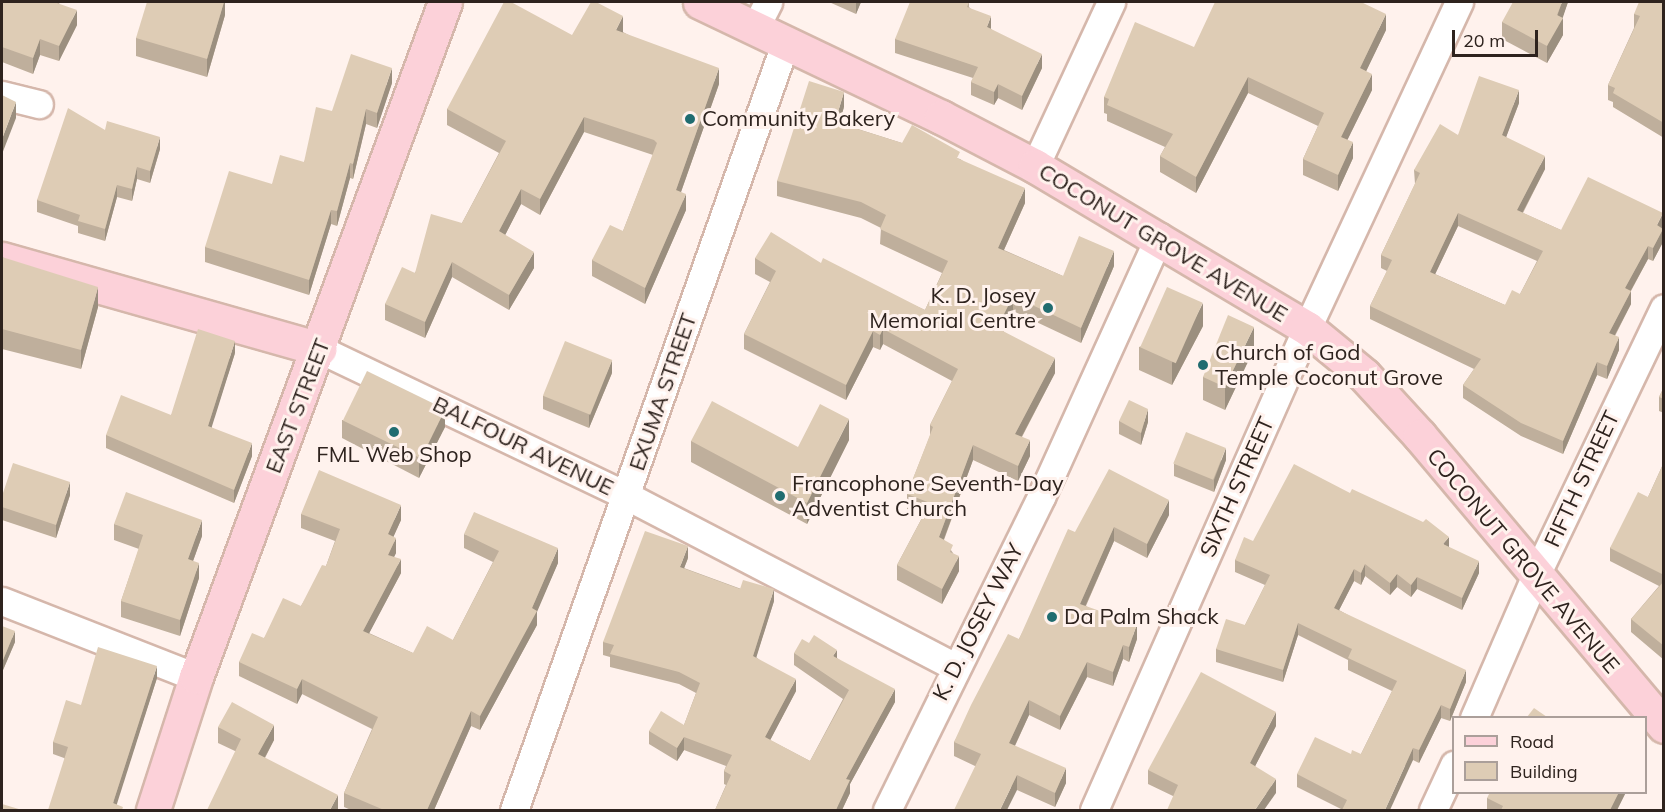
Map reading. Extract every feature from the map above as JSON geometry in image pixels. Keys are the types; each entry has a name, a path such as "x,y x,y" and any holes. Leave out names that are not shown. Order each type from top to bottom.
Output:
{"street":[{"name":"EAST STREET","path":"153,810 196,677 319,349 445,2"},
{"name":"COCONUT GROVE AVENUE","path":"700,2 762,15 786,41 1035,166 1159,237 1307,328 1364,375 1412,428 1535,578 1664,726"},
{"path":"1035,166 1112,2"},
{"name":"SIXTH STREET","path":"1094,810 1307,328 1459,2"},
{"name":"EXUMA STREET","path":"514,810 627,496 786,41"},
{"path":"2,95 39,104"},
{"name":"K. D. JOSEY WAY","path":"887,810 954,666 1041,497 1159,237"},
{"name":"BALFOUR AVENUE","path":"2,259 319,349 627,496 954,666"},
{"name":"FIFTH STREET","path":"1474,716 1535,578 1664,308"},
{"path":"2,601 196,677"},
{"path":"1433,810 1452,769"}],"building":[{"path":"2,2 54,2 77,10 59,46 40,39 33,58 2,47"},
{"path":"147,2 224,2 207,59 136,38"},
{"path":"504,2 511,2 572,35 591,2 596,2 623,16 616,30 719,68 676,190 686,194 645,288 592,260 610,225 623,231 657,143 654,140 584,117 540,199 521,189 499,231 534,252 509,295 452,262 425,322 385,304 402,267 415,273 431,214 462,223 506,141 447,109"},
{"path":"910,2 969,2 967,7 991,16 987,27 1042,54 1022,96 998,84 994,92 971,82 978,67 895,39"},
{"path":"1215,2 1361,2 1386,14 1360,68 1372,74 1341,137 1353,142 1338,175 1303,159 1324,113 1248,77 1196,177 1160,156 1173,134 1107,105 1109,99 1104,97 1135,22 1194,47"},
{"path":"1513,2 1562,2 1557,15 1563,18 1547,46 1502,22"},
{"path":"1639,2 1664,2 1664,123 1613,93 1615,88 1608,85 1640,16 1634,14"},
{"path":"351,54 392,68 377,113 366,109 353,164 350,163 337,211 331,210 309,280 205,247 229,171 272,184 280,155 304,162 316,107 332,111"},
{"path":"1479,76 1519,90 1502,135 1545,156 1517,210 1561,230 1588,177 1663,213 1657,225 1663,229 1653,248 1648,246 1625,288 1631,291 1609,333 1619,337 1607,366 1597,362 1563,441 1521,423 1463,385 1481,359 1370,306 1392,260 1381,255 1420,173 1414,170 1440,124 1458,135","holes":["1458,213 1543,251 1520,294 1512,290 1505,305 1430,272"]},
{"path":"809,81 844,92 835,122 902,143 912,125 960,152 957,158 1025,188 998,248 1063,276 1079,236 1114,251 1081,328 1013,296 997,328 1055,358 1015,434 1030,440 1018,466 973,445 939,537 953,545 950,552 959,556 942,589 897,565 930,503 907,494 933,427 930,425 958,369 883,329 880,335 873,331 846,385 744,334 776,271 755,258 771,232 821,263 823,258 925,310 948,261 880,229 886,215 861,202 777,181"},
{"path":"2,95 16,102 2,139"},
{"path":"68,108 105,130 107,121 160,137 150,171 137,167 132,189 117,185 105,229 78,221 80,215 37,200"},
{"path":"2,257 98,287 81,350 2,329"},
{"path":"1167,287 1203,303 1176,363 1140,347"},
{"path":"1228,315 1254,327 1225,387 1203,377"},
{"path":"198,329 235,341 208,426 252,443 234,490 106,435 121,395 171,415"},
{"path":"565,341 612,360 590,415 543,396"},
{"name":"FML Web Shop","path":"367,371 445,409 421,459 343,420"},
{"path":"1664,387 1664,399 1659,397"},
{"path":"1129,400 1148,409 1141,433 1119,421"},
{"path":"712,401 798,447 820,404 849,419 807,503 691,441"},
{"path":"1186,432 1226,448 1213,480 1173,464"},
{"path":"1664,462 1664,575 1610,548 1638,492 1648,497"},
{"path":"13,463 70,482 56,525 2,507 2,496"},
{"path":"1294,464 1350,493 1352,489 1423,522 1426,519 1449,537 1443,544 1479,561 1462,598 1417,577 1411,585 1397,574 1390,583 1365,564 1361,573 1354,569 1334,608 1466,670 1450,709 1441,705 1419,750 1413,748 1385,810 1342,810 1347,800 1297,774 1315,737 1351,754 1352,750 1361,754 1397,681 1348,658 1352,649 1298,623 1283,670 1216,649 1226,619 1245,625 1270,575 1235,560 1244,537 1253,541"},
{"path":"1109,469 1169,500 1147,544 1114,527 1080,604 1137,624 1129,647 1123,645 1113,672 1087,662 1060,716 1029,700 1009,743 1066,768 1055,793 1017,775 1000,810 954,810 981,754 954,742 1008,634 1019,639 1068,529 1075,532"},
{"path":"319,470 401,505 388,534 396,538 388,555 401,559 363,631 413,653 427,626 453,640 499,551 464,534 474,512 558,548 532,608 537,611 480,716 471,711 427,810 384,810 344,793 378,717 302,679 297,689 239,662 252,633 264,638 283,598 301,606 322,565 326,566 340,529 301,514"},
{"path":"126,492 202,520 188,559 199,563 180,620 121,601 143,535 114,524"},
{"path":"645,531 688,546 680,567 740,589 743,580 774,589 753,656 796,679 765,737 810,761 849,690 794,653 802,639 809,643 814,635 837,650 833,656 895,689 846,779 850,780 836,810 715,810 731,775 724,771 732,755 684,737 677,748 649,731 661,711 684,725 700,683 679,672 610,654 614,645 603,642"},
{"path":"1664,581 1664,646 1631,619"},
{"path":"2,626 15,631 3,660 2,659"},
{"path":"98,647 157,666 113,803 123,807 122,810 48,810 68,747 53,742 66,700 81,705"},
{"path":"1201,672 1276,712 1250,763 1276,779 1255,810 1167,810 1178,785 1148,770"},
{"path":"232,702 274,725 258,754 338,795 330,810 207,810 241,739 218,727"},
{"path":"1534,708 1546,716 1528,716"},
{"path":"1489,794 1618,794 1610,810 1501,810 1503,806 1487,798"},
{"path":"2,804 22,810 2,810"}],"place":[{"name":"Community Bakery","path":"690,119"},
{"name":"K. D. Josey Memorial Centre","path":"1048,308"},
{"name":"Church of God Temple Coconut Grove","path":"1203,365"},
{"name":"FML Web Shop","path":"394,432"},
{"name":"Francophone Seventh-Day Adventist Church","path":"780,496"},
{"name":"Da Palm Shack","path":"1052,617"}]}
